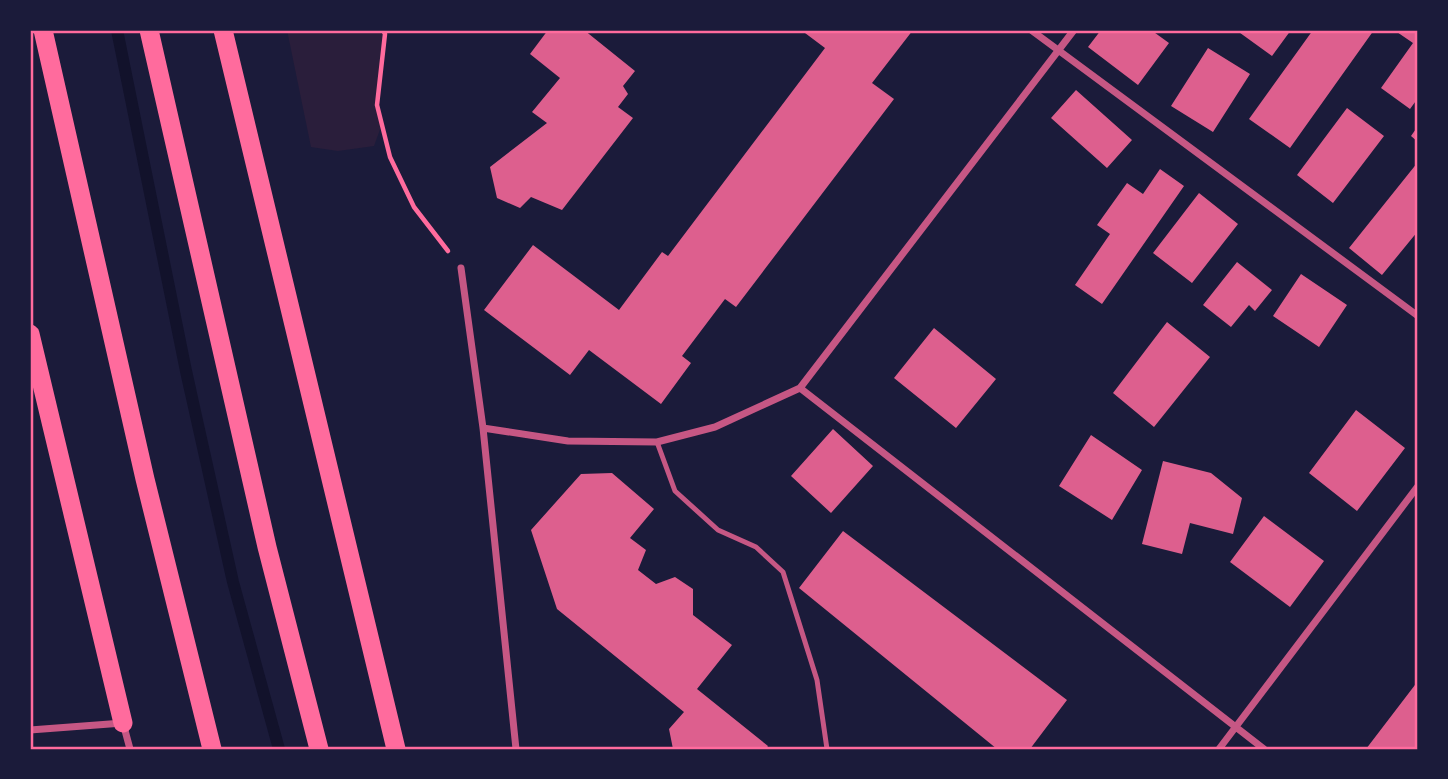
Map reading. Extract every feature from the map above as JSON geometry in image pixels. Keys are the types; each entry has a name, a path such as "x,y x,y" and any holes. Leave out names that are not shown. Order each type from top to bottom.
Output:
{"highway":[{"path":"43,30 145,479 212,749"},
{"path":"149,30 267,547 319,749"},
{"path":"223,30 396,749"},
{"path":"30,334 123,723"}],"street":[{"path":"1031,30 1418,316"},
{"path":"483,428 568,441 657,442 715,427 800,388 1074,30"},
{"path":"461,268 483,428 516,749"},
{"path":"800,388 1264,749"},
{"path":"1219,749 1418,486"},
{"path":"30,730 123,723 130,749"}],"lane":[{"path":"657,442 675,491 719,530 756,547 783,572 817,680 827,749"}],"path":[{"path":"383,30 385,34 377,105 390,157 414,207 461,268"}],"shaded area":[{"path":"287,30 383,30 385,34 377,105 382,124 374,146 338,151 311,147"}],"building":[{"path":"548,30 584,30 635,71 623,86 628,94 618,107 633,118 562,210 531,197 520,208 497,198 490,167 547,123 532,112 560,78 530,54"},
{"path":"801,30 913,30 872,83 894,99 736,307 725,299 682,356 691,363 661,404 589,350 570,375 484,310 533,245 619,310 662,252 668,256 825,48"},
{"path":"1101,30 1151,30 1169,43 1138,85 1088,47"},
{"path":"1236,30 1291,30 1272,56"},
{"path":"1313,30 1374,30 1290,148 1249,119"},
{"path":"1394,30 1418,30 1418,98 1410,109 1381,88 1413,43"},
{"path":"1208,48 1250,74 1213,132 1171,106"},
{"path":"1076,90 1132,140 1107,168 1051,118"},
{"path":"1347,108 1384,136 1333,203 1297,175"},
{"path":"1418,126 1418,142 1411,136"},
{"path":"1418,162 1418,231 1382,275 1349,248"},
{"path":"1160,169 1184,186 1102,304 1075,285 1110,234 1097,225 1127,183 1143,194"},
{"path":"1199,193 1238,224 1192,283 1153,253"},
{"path":"1237,262 1272,290 1255,311 1249,305 1231,327 1203,305"},
{"path":"1301,274 1347,305 1319,347 1273,316"},
{"path":"1167,322 1210,357 1154,427 1113,393"},
{"path":"934,328 996,379 956,428 894,378"},
{"path":"1356,410 1405,448 1357,511 1309,473"},
{"path":"833,429 873,466 831,513 791,476"},
{"path":"1091,435 1142,470 1112,520 1059,486"},
{"path":"1163,461 1211,473 1242,498 1233,534 1190,523 1182,554 1142,544"},
{"path":"612,473 654,509 630,538 646,550 638,570 656,584 675,577 693,589 693,615 732,645 697,689 768,746 766,749 673,749 669,729 684,712 557,609 531,530 581,474"},
{"path":"1264,516 1324,561 1290,607 1230,562"},
{"path":"843,531 1067,700 1030,749 997,749 799,588"},
{"path":"1418,681 1418,749 1366,749"}],"waterway":[{"path":"117,30 186,371 233,582 279,749"}]}
